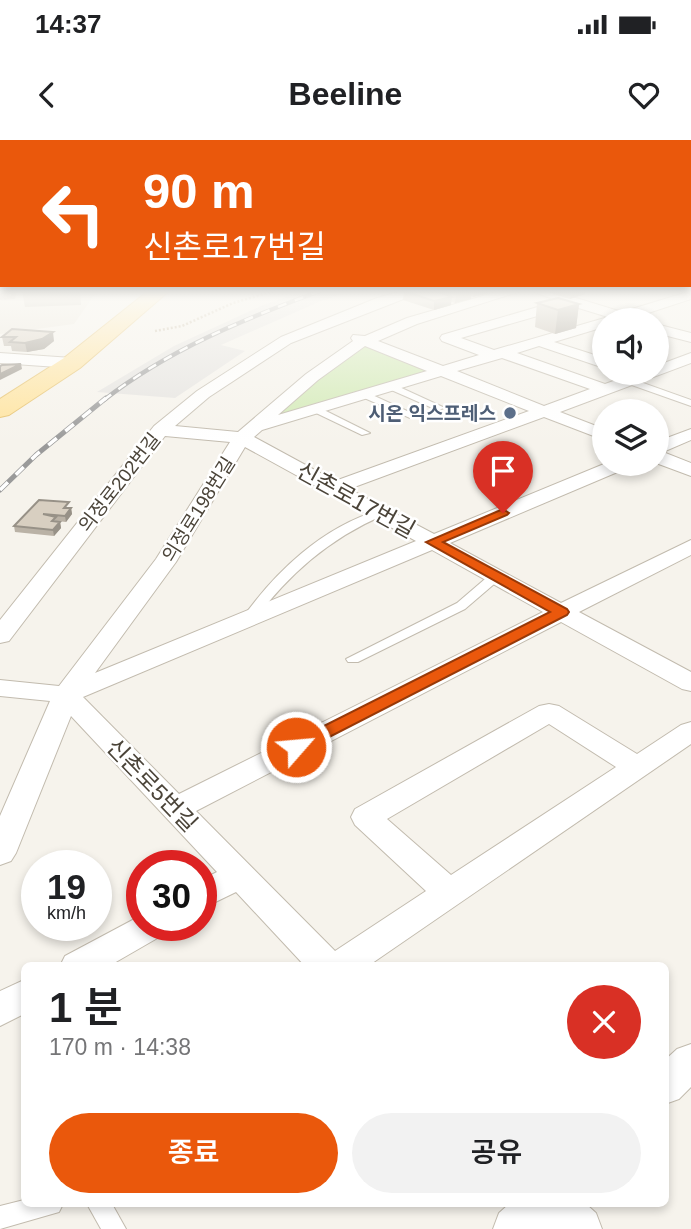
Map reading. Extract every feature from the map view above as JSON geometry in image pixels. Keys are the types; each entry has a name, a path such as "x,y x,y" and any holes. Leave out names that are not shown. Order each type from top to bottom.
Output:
{"main road":[{"path":"0,410 72,363 98,342"}],"street":[{"name":"의정로202번길","path":"0,636 160,430 203,394 283,342"},
{"name":"의정로198번길","path":"0,853 66,695 165,562 249,433 312,377 364,342"},
{"path":"367,342 592,430"},
{"path":"459,342 604,389"},
{"path":"249,433 541,342 592,359"},
{"path":"669,352 690,358"},
{"path":"669,365 690,358"},
{"path":"5,360 72,363"},
{"path":"333,488 614,385"},
{"name":"신촌로17번길","path":"160,430 249,433 333,488 691,683"},
{"path":"669,443 691,434"},
{"path":"669,461 691,470"},
{"path":"0,688 66,695 592,476"},
{"path":"175,809 691,546"},
{"name":"신촌로5번길","path":"66,695 323,962"},
{"path":"450,893 366,817 549,712 637,766"},
{"path":"346,962 691,731"},
{"path":"217,888 239,875"},
{"path":"85,962 126,939"},
{"path":"0,1010 21,998"},
{"path":"669,1082 691,1061"},
{"path":"515,1229 538,1207"},
{"path":"558,1207 580,1229"}],"lane":[{"path":"665,385 691,402"},
{"path":"392,387 440,408"},
{"path":"365,395 413,416"},
{"path":"317,410 365,433"},
{"path":"247,620 273,585 308,553 349,525 380,513"},
{"path":"353,659 461,606 496,576"},
{"path":"0,1219 41,1207"},
{"path":"101,1207 114,1229"}],"green space":[{"path":"363,345 436,371 271,421 304,390"}],"shaded area":[{"path":"183,342 228,342 221,345 245,351 175,398 97,392"}],"building":[{"path":"21,364 0,374 2,365"},
{"path":"39,500 69,502 64,508 71,508 65,516 43,514 56,517 52,521 60,522 53,530 14,526"}],"railway":[{"path":"104,400 154,366 198,342"},
{"path":"0,490 36,455 106,398"}],"place":[{"name":"시온 익스프레스","path":"510,413"}],"route":[{"path":"296,747 561,612 433,542 503,513"}]}
